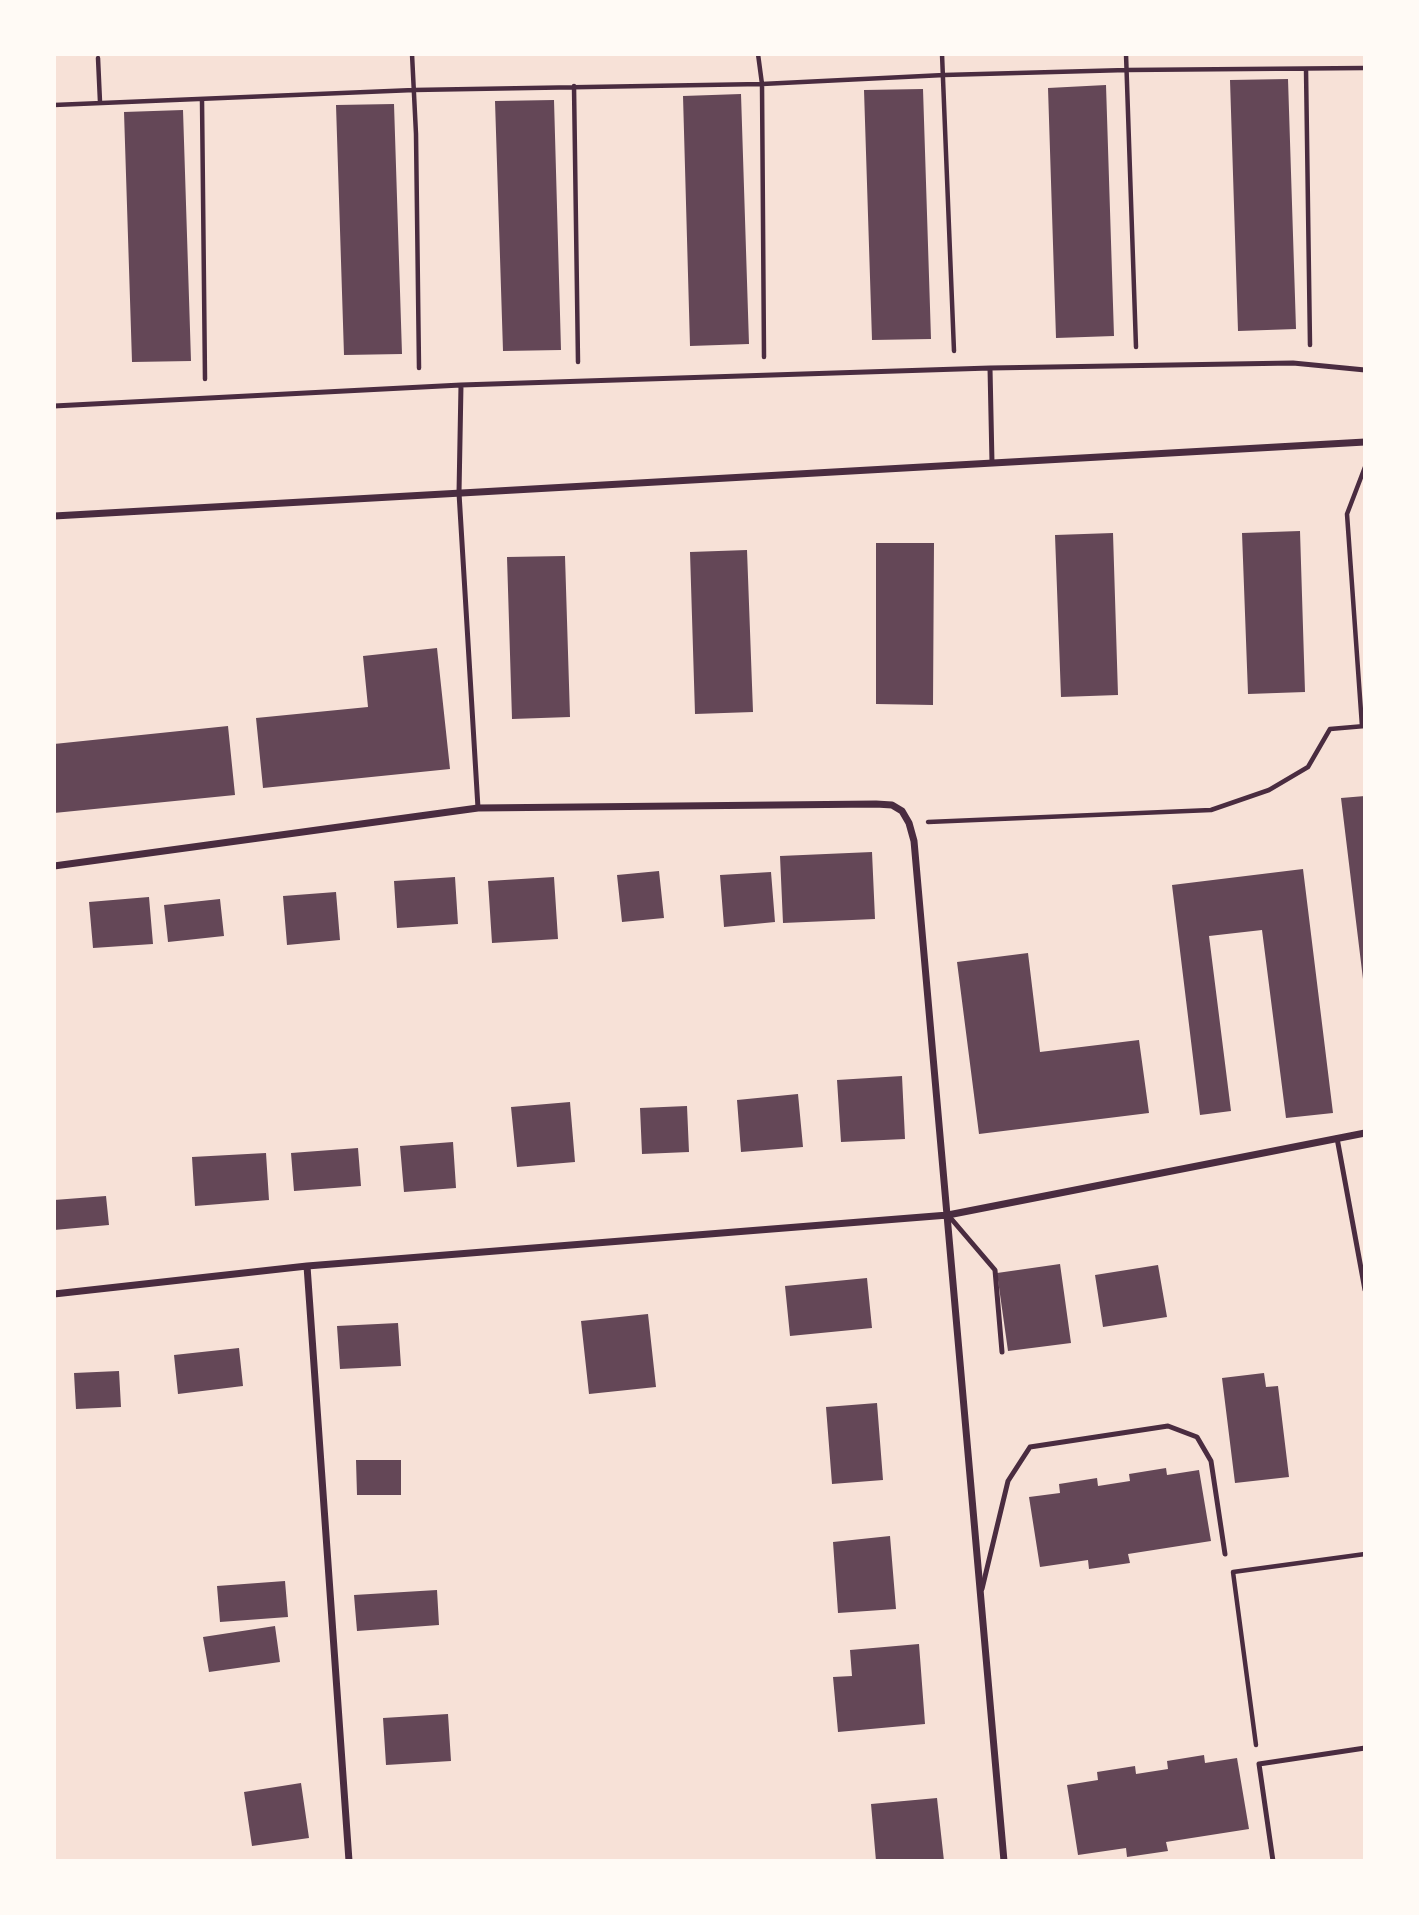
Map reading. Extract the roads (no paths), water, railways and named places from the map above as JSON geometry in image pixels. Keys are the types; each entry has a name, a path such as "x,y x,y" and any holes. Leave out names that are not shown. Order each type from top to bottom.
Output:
{"street":[{"path":"54,516 1365,442"},
{"path":"54,866 478,808 876,804 892,805 902,811 914,841 1004,1861"},
{"path":"54,1294 307,1266 948,1215 1365,1133"},
{"path":"307,1266 349,1861"}],"lane":[{"path":"54,406 461,385 990,368 1293,363 1365,370"},
{"path":"990,368 992,463"},
{"path":"461,385 459,493 478,808"},
{"path":"1337,1138 1365,1290"},
{"path":"948,1215 995,1270 1002,1352"},
{"path":"981,1592 1008,1481 1030,1447 1167,1426 1198,1437 1211,1461 1225,1554"},
{"path":"1272,1861 1259,1763 1365,1748"}]}
